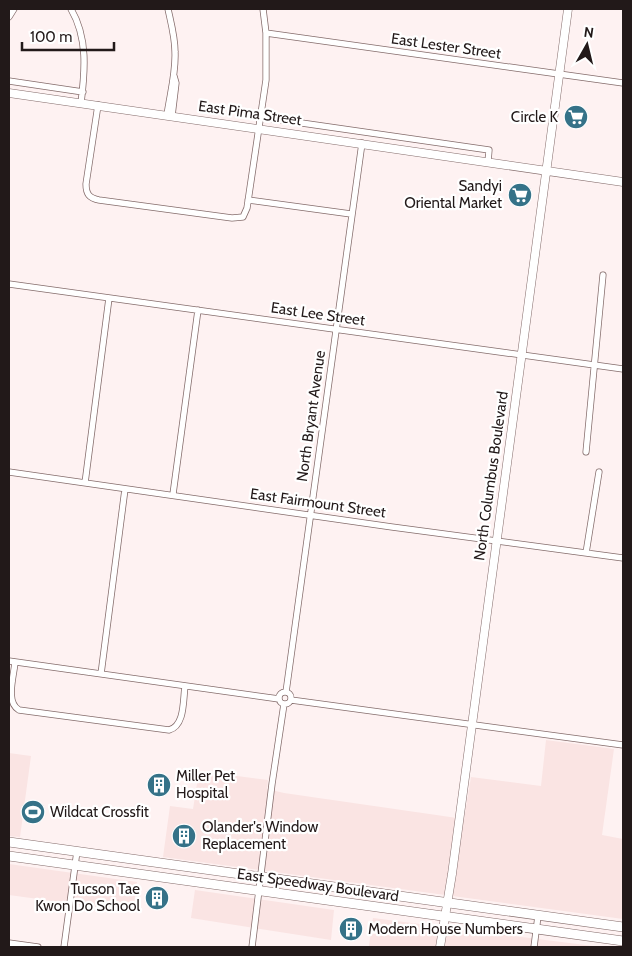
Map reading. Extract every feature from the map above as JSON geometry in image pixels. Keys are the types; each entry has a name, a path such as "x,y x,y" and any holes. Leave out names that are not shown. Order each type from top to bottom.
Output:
{"main road":[{"name":"East Speedway Boulevard","path":"9,842 623,927"},
{"name":"East Speedway Boulevard","path":"9,856 623,941"}],"street":[{"path":"9,17 14,9"},
{"path":"71,9 83,44 85,67 81,103"},
{"path":"168,9 175,52 169,116"},
{"path":"98,105 86,184 87,193 90,197 99,200 242,218 246,213 266,80 266,34 263,9"},
{"name":"North Columbus Boulevard","path":"440,947 568,9"},
{"name":"East Lester Street","path":"266,34 623,83"},
{"path":"9,81 82,92"},
{"name":"East Pima Street","path":"9,93 623,182"},
{"name":"East Pima Street","path":"260,118 489,150 488,162"},
{"name":"North Bryant Avenue","path":"286,692 362,143"},
{"path":"248,200 352,214"},
{"path":"586,452 603,275"},
{"name":"East Lee Street","path":"9,284 623,368"},
{"path":"85,483 109,298"},
{"path":"173,494 198,310"},
{"name":"East Fairmount Street","path":"9,472 623,558"},
{"path":"586,553 599,472"},
{"path":"101,674 125,489"},
{"path":"185,686 181,719 176,727 169,730 19,710 14,707 11,701 12,662 279,699 284,704"},
{"path":"279,699 281,694 286,692 290,695 291,700"},
{"path":"284,704 289,703 291,700 623,746"},
{"path":"252,947 259,877 284,704"},
{"path":"64,947 77,851"},
{"path":"534,947 538,916"},
{"path":"9,944 38,947"}],"shaded area":[{"path":"546,740 614,749 602,835 623,839 623,919 163,857 170,806 193,809 199,771 268,780 267,789 284,793 464,819 471,777 541,786"},
{"path":"9,753 31,756 20,837 9,836"},
{"path":"9,864 137,882 133,912 9,895"},
{"path":"195,890 334,910 331,940 191,918"},
{"path":"373,918 593,946 369,946"}],"place":[{"name":"Circle K","path":"576,117"},
{"name":"Sandyi Oriental Market","path":"520,195"},
{"name":"Miller Pet Hospital","path":"159,785"},
{"name":"Wildcat Crossfit","path":"33,812"},
{"name":"Olander's Window Replacement","path":"184,836"},
{"name":"Tucson Tae Kwon Do School","path":"157,898"},
{"name":"Modern House Numbers","path":"351,929"}]}
